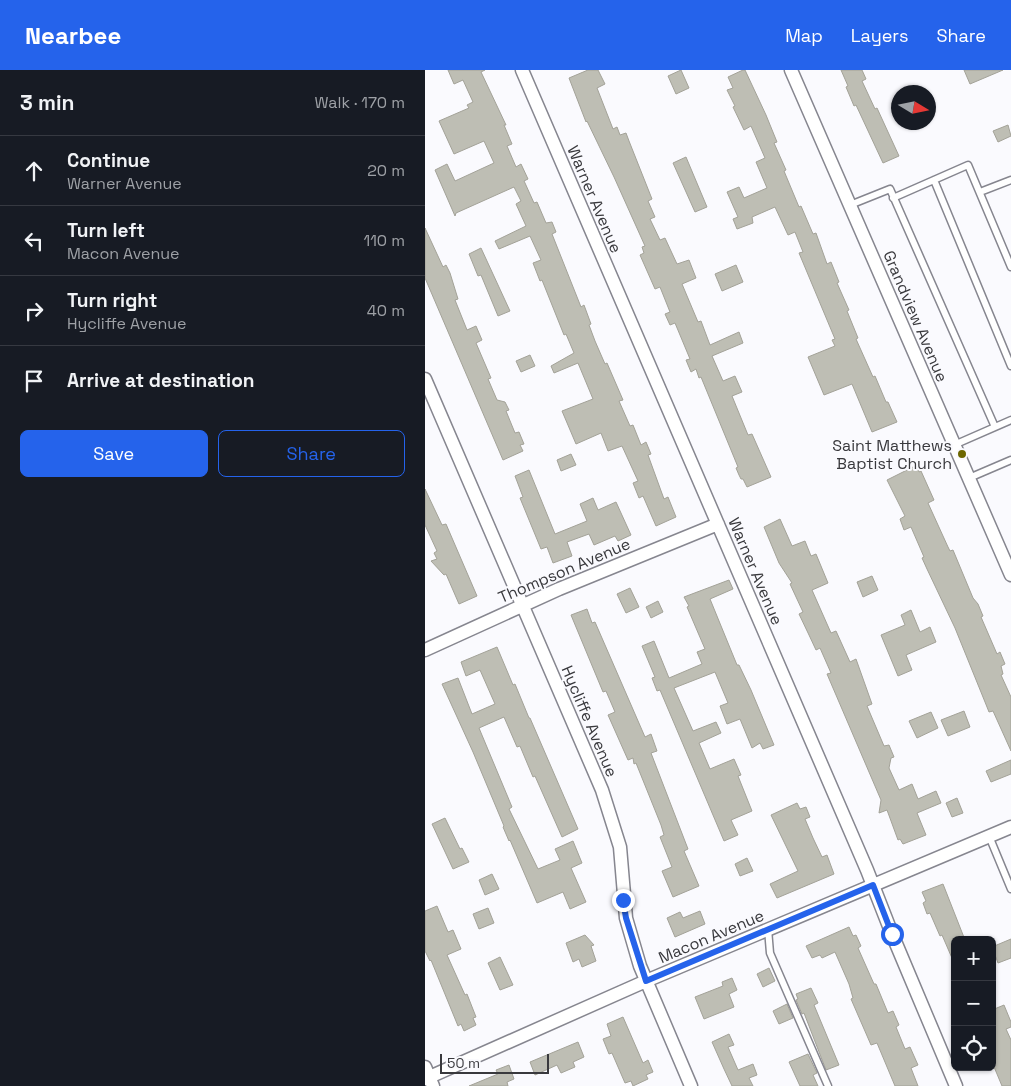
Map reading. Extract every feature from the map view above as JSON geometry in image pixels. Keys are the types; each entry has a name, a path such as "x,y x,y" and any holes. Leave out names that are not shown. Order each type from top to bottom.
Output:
{"street":[{"name":"Warner Avenue","path":"522,70 873,885 956,1086"},
{"name":"Grandview Avenue","path":"791,70 1011,575"},
{"name":"Hycliffe Avenue","path":"425,379 610,814 620,847 626,918 646,981 691,1086"},
{"name":"Thompson Avenue","path":"425,650 689,534 718,524"},
{"name":"Macon Avenue","path":"428,1077 646,981 1011,827"}],"lane":[{"path":"893,198 968,166 1011,267"},
{"path":"934,180 1011,366"},
{"path":"980,192 1011,180"},
{"path":"850,206 889,189 995,427"},
{"path":"955,445 1011,420"},
{"path":"969,478 1011,460"},
{"path":"989,836 1011,889"},
{"path":"768,929 770,953 828,1086"}],"building":[{"path":"448,70 485,70 481,72 506,125 504,125 512,144 507,146 516,167 521,164 528,179 524,181 534,203 537,202 546,223 552,222 556,232 552,234 581,307 584,305 595,341 623,400 619,401 630,426 633,425 641,445 646,442 651,454 648,455 664,499 668,497 676,517 656,526 643,496 639,498 633,483 638,481 622,446 608,451 601,433 576,444 562,411 593,399 578,363 554,373 551,366 574,353 566,334 564,335 542,280 540,281 533,263 541,260 530,236 499,249 495,241 526,226 516,204 521,201 514,187 456,213 455,216 435,170 447,164 455,181 494,163 484,141 454,154 439,121 469,108 467,105 473,102 463,80 454,84"},
{"path":"588,70 598,70 605,84 597,88 613,129 617,127 620,135 626,133 652,199 648,201 655,217 650,219 660,240 665,238 677,264 689,260 696,278 682,284 698,322 701,321 710,345 739,332 743,343 712,356 723,381 735,376 742,392 732,396 748,435 752,434 771,477 747,487 736,468 738,467 701,377 699,378 696,369 691,372 686,360 690,359 675,323 670,325 665,314 670,312 660,287 655,289 640,255 644,253 642,247 645,246 614,177 586,122 569,78"},
{"path":"681,70 689,88 676,94 668,76"},
{"path":"745,70 766,115 777,142 774,143 786,170 784,171 799,207 801,206 813,234 816,233 827,264 831,262 839,282 837,283 849,310 847,311 858,338 856,339 873,377 875,376 897,422 872,432 852,384 824,395 808,357 835,346 832,340 835,339 799,253 803,252 795,232 788,235 775,207 752,217 753,223 737,229 733,219 738,217 727,192 739,187 744,198 767,188 756,162 765,158 751,126 744,130 727,90 733,88 728,77"},
{"path":"841,70 862,70 866,79 862,81 875,109 877,108 899,156 883,163 856,105 854,106"},
{"path":"964,70 1003,70 970,84"},
{"path":"1008,125 1011,136 998,142 993,131"},
{"path":"686,157 707,207 695,212 673,163"},
{"path":"425,228 443,267 446,265 450,273 458,299 455,300 467,330 476,326 482,340 476,343 491,378 488,379 497,400 505,402 509,410 506,411 515,433 519,432 524,444 520,445 523,451 503,460 425,278"},
{"path":"481,248 510,311 498,316 481,275 478,276 469,254"},
{"path":"736,265 743,282 722,291 715,274"},
{"path":"530,355 535,366 521,372 516,361"},
{"path":"571,454 576,465 561,471 557,460"},
{"path":"917,465 934,500 928,503 950,551 953,550 973,598 978,604 983,616 981,617 997,654 1000,652 1005,664 1001,666 1003,674 1001,675 1011,697 1011,751 993,711 989,712 955,628 922,558 924,557 911,527 904,530 900,519 905,516 887,480"},
{"path":"529,470 555,534 587,521 580,504 593,498 598,510 616,502 631,535 618,541 615,536 594,545 589,534 567,542 572,556 553,563 547,547 541,549 520,498 523,497 515,476"},
{"path":"425,489 442,525 446,524 477,596 459,604 446,574 444,575 431,561 437,559 434,553 437,551 425,525"},
{"path":"780,519 792,546 805,541 811,556 816,554 828,583 812,590 831,633 836,631 850,662 856,659 872,704 867,706 884,746 889,745 894,757 891,758 889,768 899,790 912,784 918,799 936,791 941,803 917,813 926,835 903,844 900,839 898,840 887,810 879,813 881,800 827,674 831,673 820,648 816,650 799,614 803,612 790,584 792,583 779,563 764,527"},
{"path":"872,576 878,590 863,597 857,582"},
{"path":"729,580 733,589 710,599 737,665 739,665 751,690 774,745 763,749 760,743 752,748 740,719 727,724 720,706 728,703 715,672 674,688 693,731 716,722 721,733 699,743 710,769 734,759 741,775 738,776 752,811 731,820 738,835 724,841 660,690 657,691 652,678 655,677 642,646 654,641 669,678 702,664 697,652 705,649 684,597"},
{"path":"630,588 639,607 626,613 617,594"},
{"path":"658,601 663,612 651,618 646,607"},
{"path":"587,609 592,623 595,622 645,737 651,734 657,751 651,753 688,849 684,851 699,886 673,897 662,871 672,867 660,837 664,835 661,825 636,763 634,764 633,758 628,760 608,715 615,712 606,691 603,692 571,615"},
{"path":"911,610 920,632 930,627 936,642 906,655 912,670 898,676 881,635 905,625 901,615"},
{"path":"497,647 578,829 562,837 535,776 533,777 520,746 517,747 504,717 479,728 512,807 509,809 538,869 560,860 555,849 573,841 582,863 571,868 586,902 570,909 563,892 537,903 442,684 458,678 472,714 495,704 480,670 466,676 461,662"},
{"path":"964,711 970,727 948,736 941,720"},
{"path":"931,712 938,728 917,738 909,721"},
{"path":"1011,760 1011,774 991,782 986,771"},
{"path":"957,798 963,813 952,817 946,803"},
{"path":"797,803 800,809 806,807 810,817 805,819 822,857 827,855 834,874 777,898 770,884 798,871 771,815"},
{"path":"445,818 460,849 462,848 469,862 453,869 432,824"},
{"path":"747,858 753,871 740,876 735,864"},
{"path":"492,874 499,889 485,895 479,880"},
{"path":"943,884 963,936 951,936 951,956 930,913 927,914 923,903 926,901 922,892"},
{"path":"437,906 448,932 453,930 461,949 447,955 465,995 467,994 476,1017 473,1018 476,1025 464,1031 461,1024 458,1026 431,960 425,951 425,911"},
{"path":"488,908 494,923 479,929 473,914"},
{"path":"700,911 705,924 675,937 667,918 680,912 683,918"},
{"path":"849,927 853,936 856,935 861,946 858,948 888,1013 893,1011 899,1025 896,1027 905,1049 910,1047 918,1065 911,1068 918,1086 895,1086 877,1043 871,1045 851,999 853,998 849,984 835,952 822,958 820,955 812,958 806,946"},
{"path":"585,935 594,945 591,946 596,961 582,967 579,959 573,962 566,943"},
{"path":"1011,939 1011,958 998,963 996,945"},
{"path":"500,957 513,985 500,990 488,963"},
{"path":"769,968 775,981 763,987 757,974"},
{"path":"732,978 737,990 729,994 734,1007 704,1019 695,997 723,986 722,982"},
{"path":"811,988 818,1003 814,1005 839,1065 826,1070 804,1013 802,1014 796,1000 798,999 796,994"},
{"path":"787,1004 793,1018 779,1024 773,1011"},
{"path":"1004,1005 1011,1022 1011,1027 1006,1029 1011,1040 1011,1086 1002,1086 996,1071 996,1008"},
{"path":"623,1017 643,1063 648,1060 653,1072 646,1075 648,1079 633,1086 631,1081 625,1083 612,1053 609,1054 603,1039 611,1036 607,1024"},
{"path":"729,1034 734,1045 728,1047 738,1070 753,1064 757,1075 749,1078 753,1086 732,1086 724,1069 712,1042"},
{"path":"578,1042 584,1057 573,1062 575,1067 561,1073 557,1065 535,1075 530,1062"},
{"path":"808,1054 817,1073 813,1075 818,1086 800,1086 789,1062"},
{"path":"509,1065 514,1079 507,1082 508,1086 469,1086 498,1074 496,1070"}],"place":[{"name":"Saint Matthews Baptist Church","path":"962,454"}],"route":[{"path":"623,900 626,918 646,981 873,885 892,934"}]}
